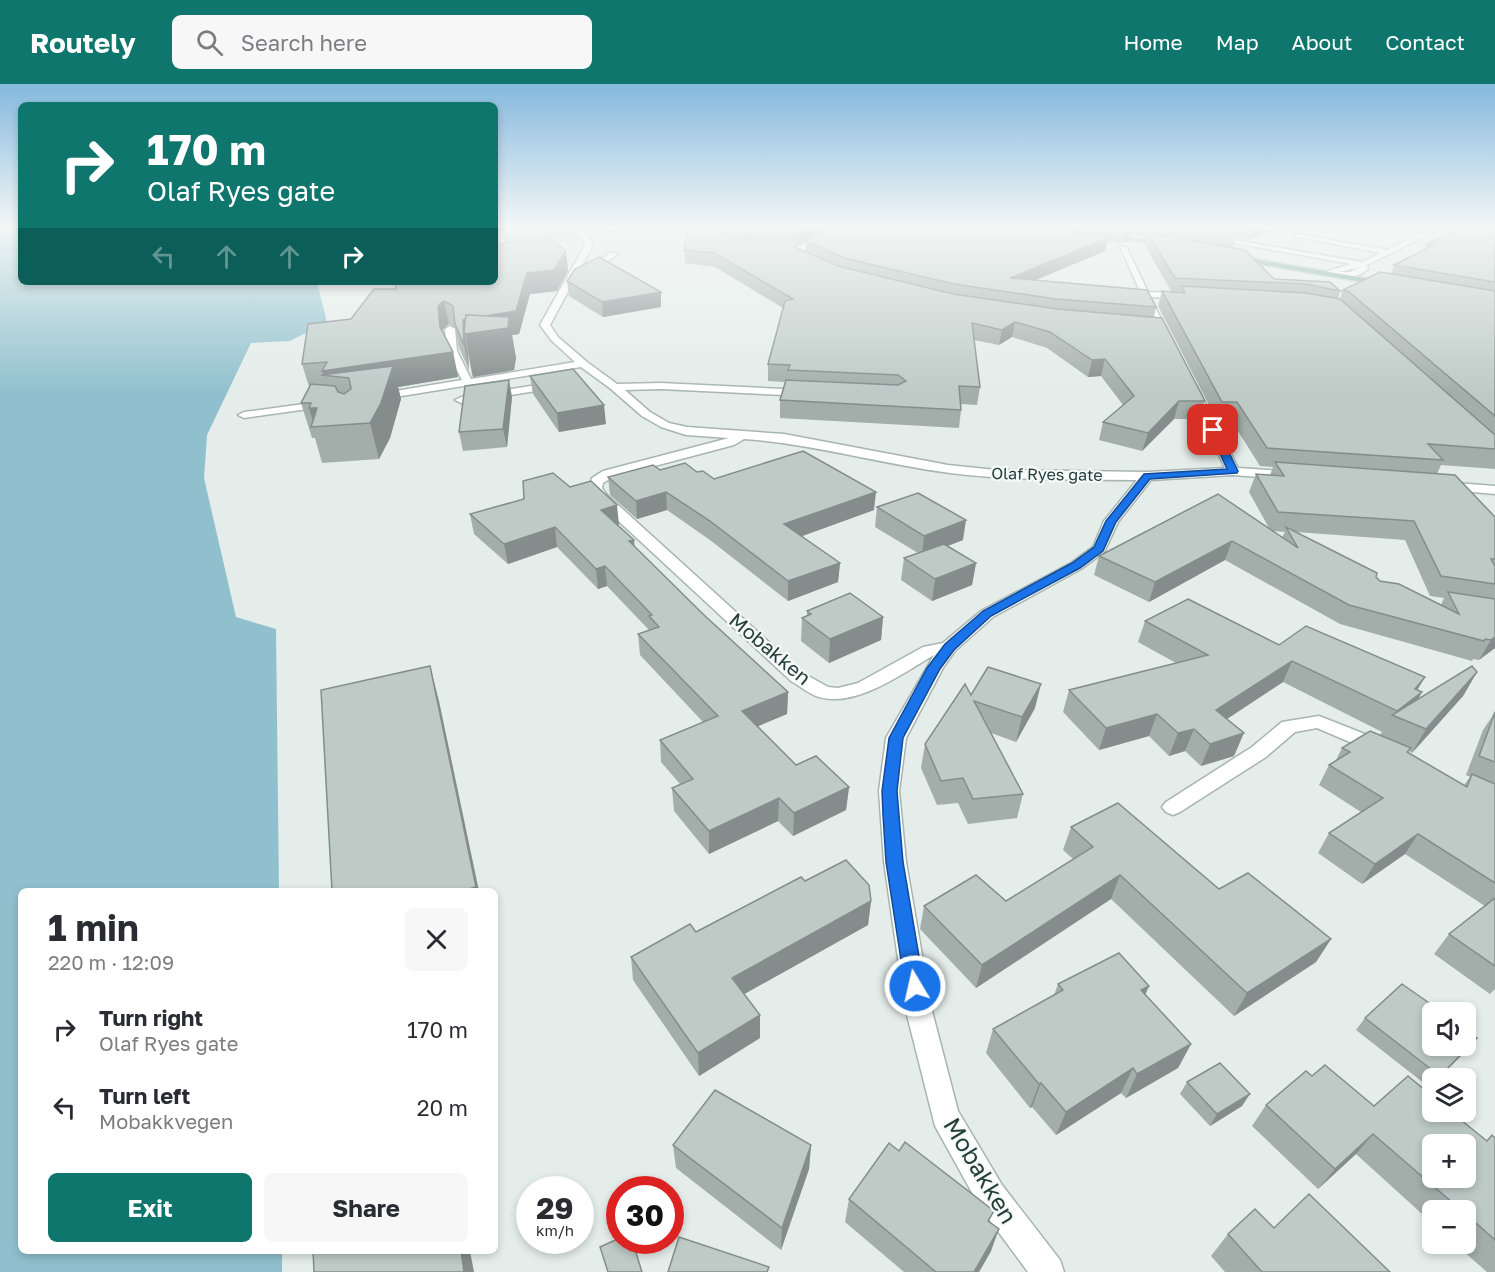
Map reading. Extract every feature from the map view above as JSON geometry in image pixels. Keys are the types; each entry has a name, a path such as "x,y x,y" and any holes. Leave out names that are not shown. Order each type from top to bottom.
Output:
{"street":[{"name":"Olaf Ryes gate","path":"568,282 546,325 555,339 582,364 615,387 646,414 665,425 707,433 747,434 795,440 948,469 996,474 1147,476 1233,471 1305,476"},
{"path":"1139,282 1146,294 1156,328 1172,349"},
{"path":"1146,294 1193,296"},
{"path":"450,329 451,353 469,383"},
{"path":"364,399 582,364"},
{"path":"512,376 525,390"},
{"path":"1188,380 1233,471"},
{"path":"461,400 569,382"},
{"path":"615,387 661,386 813,394"},
{"path":"244,415 304,407 313,413 336,408"},
{"name":"Mobakken","path":"747,434 730,442 602,477 597,481 595,488 602,498 790,671 822,692 838,694 864,687 929,651 950,647"},
{"name":"Mobakken","path":"1048,1272 991,1196 945,1116 918,1007 898,884 890,791 896,738 934,668 950,647 987,614 1076,566 1099,549 1111,521 1147,476"},
{"path":"1436,486 1495,490"},
{"path":"1173,807 1259,752 1289,726 1319,722 1400,758"}],"water":[{"path":"0,282 18,282 18,285 318,285 327,322 290,341 251,343 207,435 204,478 236,617 276,629 279,888 18,888 18,1254 282,1254 282,1272 0,1272"}],"building":[{"path":"498,282 524,282 516,311 485,316 466,315 466,319 463,320 464,345 455,324 453,306 444,301 438,306 440,327 453,352 322,371 327,362 302,364 308,324 351,319 374,289 396,289 395,285 498,285"},
{"path":"569,282 644,282 661,292 602,302"},
{"path":"765,282 906,282 953,294 1057,309 1162,318 1205,401 1179,401 1148,433 1103,422 1134,396 1105,359 1092,360 1050,332 1015,322 1002,330 972,323 980,387 959,386 961,410 780,400 786,380 898,385 906,381 898,375 788,370 790,365 768,364 785,301 793,299"},
{"path":"947,282 1061,282 1147,290 1156,307 1056,299"},
{"path":"1272,282 1330,282 1340,291 1306,284"},
{"path":"1359,282 1443,282 1495,291 1495,416 1349,292 1343,290"},
{"path":"1181,286 1306,293 1340,299 1495,435 1495,449 1428,444 1443,460 1267,448 1237,402 1222,402 1162,291 1185,293"},
{"path":"466,315 509,317 508,328 465,334"},
{"path":"393,366 381,403 370,423 311,427 317,408 309,408 311,403 301,403 311,384 335,386 338,392 344,394 351,389 349,378 321,375"},
{"path":"573,369 604,405 557,413 530,376"},
{"path":"509,380 503,429 459,432 465,386"},
{"path":"803,451 876,492 784,524 840,563 788,581 710,521 666,492 636,501 608,477 653,465 660,470 685,463 697,472 703,471 714,479"},
{"path":"1275,462 1455,475 1495,517 1495,559 1491,559 1495,566 1495,584 1441,576 1414,521 1278,512 1256,474 1284,476"},
{"path":"553,473 570,487 591,481 617,505 601,510 634,540 629,541 704,615 788,692 742,711 796,765 816,756 849,787 794,813 779,798 709,831 672,788 693,779 660,740 718,716 638,634 659,627 649,616 652,615 605,566 596,569 555,527 504,544 470,514 524,499 523,481"},
{"path":"918,493 966,520 924,536 877,507"},
{"path":"1218,494 1298,548 1286,527 1377,573 1376,577 1380,581 1399,584 1459,614 1448,592 1495,599 1495,637 1484,641 1349,605 1232,541 1155,582 1099,556"},
{"path":"944,544 976,563 935,579 904,558"},
{"path":"850,593 883,617 830,639 802,618 811,614 807,611"},
{"path":"1188,599 1279,645 1306,626 1425,677 1415,689 1422,692 1397,711 1292,661 1216,710 1244,733 1210,744 1194,729 1178,733 1157,714 1106,728 1069,690 1208,655 1145,621"},
{"path":"430,666 476,887 332,888 321,690"},
{"path":"1472,666 1477,672 1426,729 1392,715"},
{"path":"988,667 1041,684 1022,717 974,701 1023,794 973,799 963,778 941,781 925,744 965,684 971,695"},
{"path":"1495,712 1495,762 1479,756"},
{"path":"1370,731 1411,748 1407,752 1467,787 1472,774 1495,784 1495,883 1418,834 1375,864 1329,833 1383,798 1329,765 1350,752 1342,748"},
{"path":"1118,803 1219,889 1248,873 1331,939 1247,993 1120,875 982,965 924,906 976,875 1006,901 1093,847 1071,827"},
{"path":"846,860 869,885 871,901 732,978 760,1015 698,1053 631,957 690,924 696,932 801,877 805,881"},
{"path":"1495,898 1495,966 1449,934"},
{"path":"1119,953 1149,986 1141,990 1191,1044 1137,1074 1133,1068 1066,1112 993,1029 1063,990 1058,984"},
{"path":"1402,984 1428,1002 1422,1002 1422,1056 1459,1056 1448,1068 1430,1068 1365,1018"},
{"path":"1220,1063 1250,1094 1217,1114 1187,1082"},
{"path":"1325,1065 1374,1106 1408,1076 1422,1088 1422,1122 1463,1122 1487,1141 1492,1135 1495,1138 1495,1240 1476,1223 1476,1200 1449,1200 1436,1188 1476,1188 1476,1134 1422,1134 1422,1176 1373,1134 1335,1169 1266,1105 1306,1071 1312,1076"},
{"path":"715,1090 811,1145 782,1228 673,1145"},
{"path":"905,1142 994,1211 988,1221 999,1229 974,1272 936,1272 849,1199 889,1143 899,1151"},
{"path":"1309,1194 1390,1272 1262,1272 1228,1234 1255,1209 1274,1228"},
{"path":"684,1239 769,1267 767,1272 668,1272 674,1254 684,1254"},
{"path":"606,1244 606,1254 636,1254 642,1272 608,1272 600,1247"},
{"path":"313,1254 461,1254 464,1272 314,1272"}],"route":[{"path":"915,986 895,862 891,815 890,791 896,738 934,668 965,631 987,614 1076,566 1099,549 1111,521 1147,476 1233,471 1213,430"}]}
